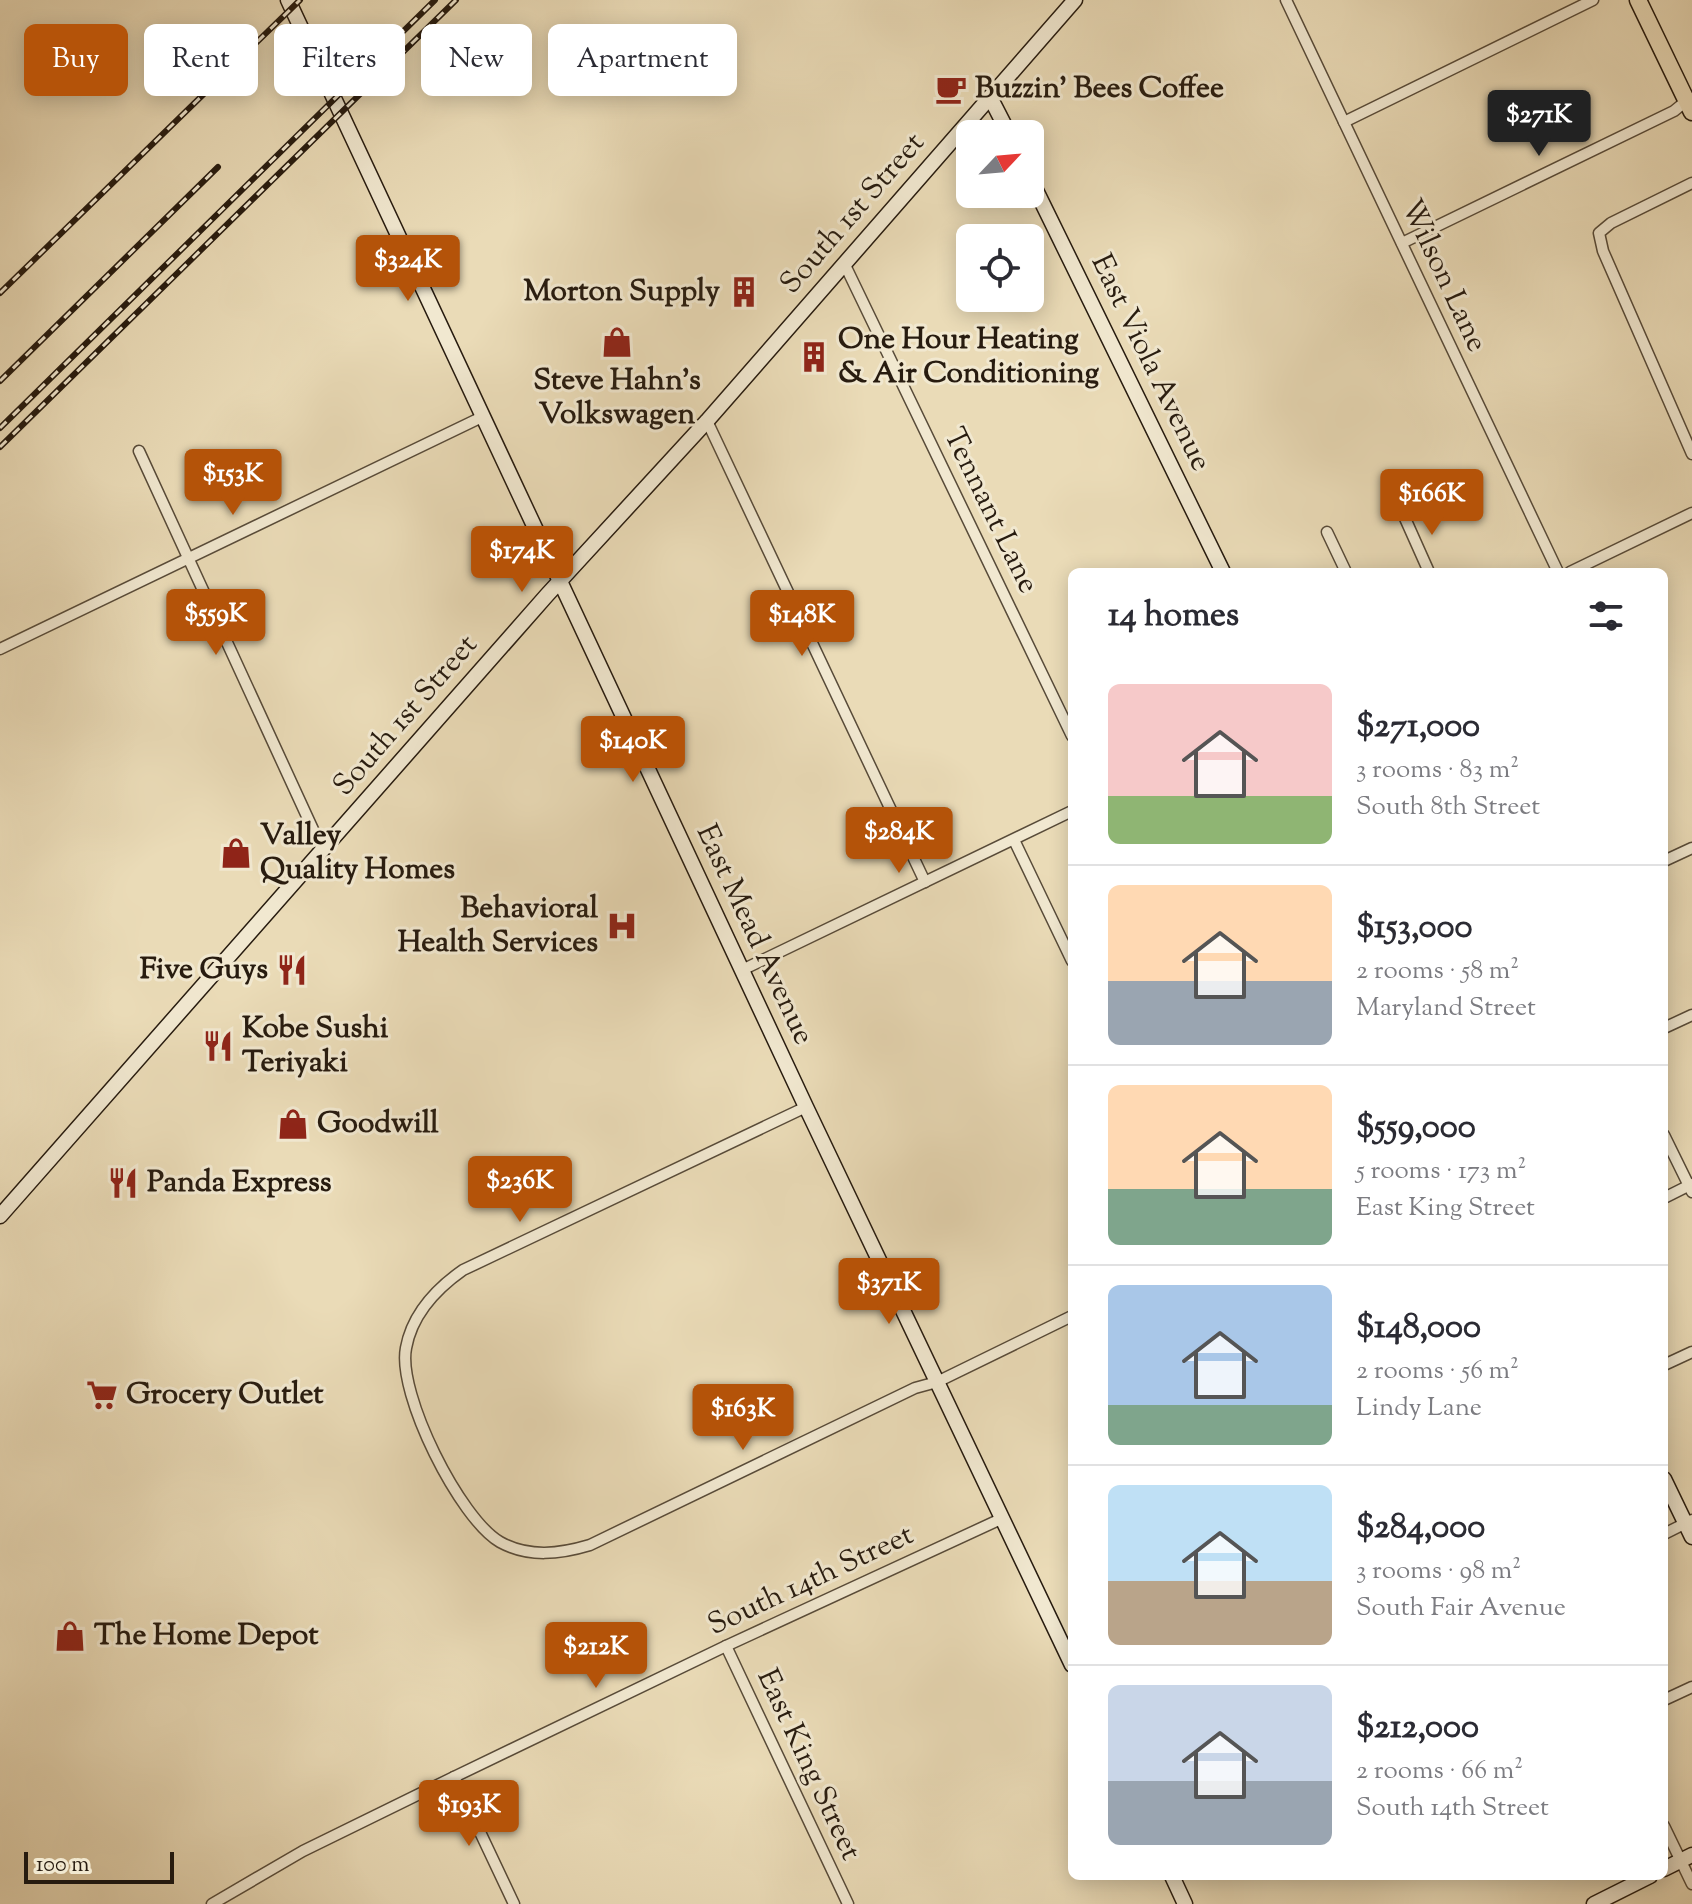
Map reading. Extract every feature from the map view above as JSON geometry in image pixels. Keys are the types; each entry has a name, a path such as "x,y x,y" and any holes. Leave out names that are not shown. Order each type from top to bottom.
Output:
{"main road":[{"path":"1638,0 1690,103"}],"street":[{"name":"South 1st Street","path":"0,1216 559,581 707,421 1075,0"},
{"name":"Wilson Lane","path":"1286,0 1556,568"},
{"path":"1344,122 1593,0"},
{"name":"East Mead Avenue","path":"290,4 806,1107 1068,1656"},
{"path":"990,97 1002,120"},
{"path":"1402,243 1690,103"},
{"path":"1692,183 1611,223 1599,233 1603,251 1692,454"},
{"name":"East Viola Avenue","path":"1044,207 1221,568"},
{"name":"Tennant Lane","path":"844,263 1068,728"},
{"path":"0,649 482,417"},
{"path":"707,421 925,882"},
{"path":"139,451 322,849"},
{"path":"1578,568 1692,513"},
{"path":"1404,516 1427,568"},
{"path":"1327,532 1344,568"},
{"path":"742,970 1068,813"},
{"path":"1014,840 1068,953"},
{"path":"1668,859 1692,848"},
{"path":"1668,1026 1692,1015"},
{"path":"806,1107 481,1261 445,1282 417,1319 406,1348 405,1372 410,1396 464,1507 486,1531 514,1547 552,1555 590,1545 1068,1318"},
{"path":"1668,1143 1691,1187 1668,1196"},
{"path":"1668,1363 1692,1352"},
{"path":"1668,1486 1690,1527 1668,1533"},
{"name":"South 14th Street","path":"212,1904 303,1851 454,1777 726,1646 1003,1518"},
{"name":"East King Street","path":"726,1646 848,1904"},
{"path":"1668,1698 1692,1687"},
{"path":"454,1777 514,1904"},
{"path":"1668,1832 1686,1858 1692,1884"},
{"path":"1668,1867 1686,1858"},
{"path":"1174,1880 1185,1904"},
{"path":"1594,1904 1642,1880"}],"railway":[{"path":"0,293 300,0"},
{"path":"0,428 435,0"},
{"path":"0,447 456,0"},
{"path":"0,381 218,167"}],"place":[{"name":"Buzzin' Bees Coffee","path":"951,89"},
{"name":"Morton Supply","path":"744,292"},
{"name":"Steve Hahn's Volkswagen","path":"617,342"},
{"name":"One Hour Heating & Air Conditioning","path":"814,357"},
{"name":"Valley Quality Homes","path":"236,853"},
{"name":"Behavioral Health Services","path":"622,926"},
{"name":"Five Guys","path":"292,970"},
{"name":"Kobe Sushi Teriyaki","path":"218,1046"},
{"name":"Goodwill","path":"293,1124"},
{"name":"Panda Express","path":"123,1183"},
{"name":"Grocery Outlet","path":"102,1395"},
{"name":"The Home Depot","path":"70,1636"}]}
